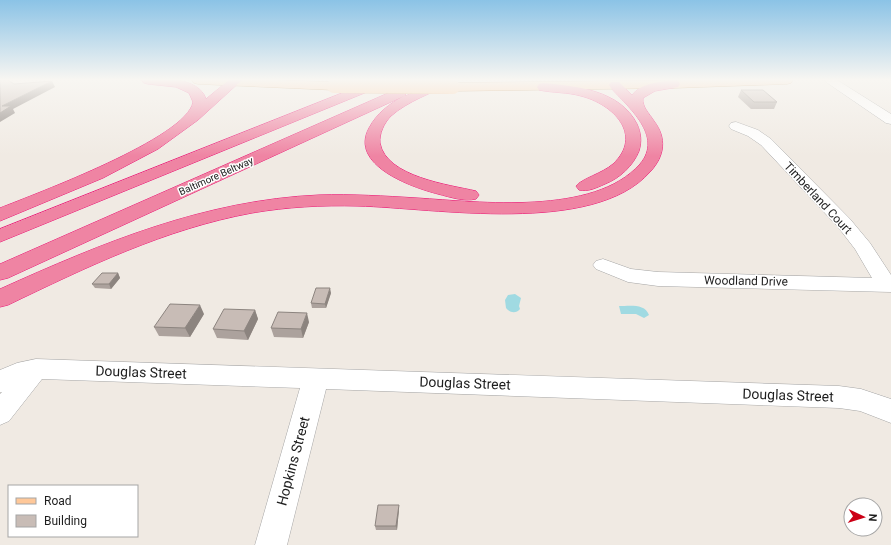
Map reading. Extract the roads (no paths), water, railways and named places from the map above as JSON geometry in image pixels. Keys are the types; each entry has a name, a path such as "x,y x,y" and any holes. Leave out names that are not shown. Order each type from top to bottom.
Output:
{"highway":[{"path":"193,117 199,105"},
{"path":"0,215 82,181 130,159 173,133 206,105"},
{"path":"0,220 188,148 306,105"},
{"path":"0,236 323,105"},
{"name":"Baltimore Beltway","path":"0,273 372,105"},
{"path":"404,105 387,113 379,121 374,130 372,146 376,155 394,172 410,180 447,192 494,196 542,195 568,190 590,184 606,177 621,167 634,148 633,130 618,105"},
{"path":"612,105 622,112"},
{"path":"630,105 643,117"},
{"path":"0,299 105,250 144,235 211,215 249,208 277,204 340,200 523,209 568,204 588,199 625,184 649,165 653,154 655,136 638,105"},
{"path":"0,261 216,166 366,108"}],"street":[{"path":"869,105 891,120"},
{"name":"Timberland Court","path":"736,126 753,133 766,142 839,218 863,247 889,285"},
{"name":"Woodland Drive","path":"603,265 628,275 658,279 889,285"},
{"path":"0,413 36,369"},
{"name":"Douglas Street","path":"0,382 17,373 36,369 316,378 839,397 861,400 891,411"},
{"name":"Hopkins Street","path":"270,545 316,378"}],"water":[{"path":"515,294 521,298 519,306 520,309 517,312 513,312 506,308 505,300 508,295"},
{"path":"619,306 640,307 647,311 649,315 644,318 636,314 621,314"}]}
